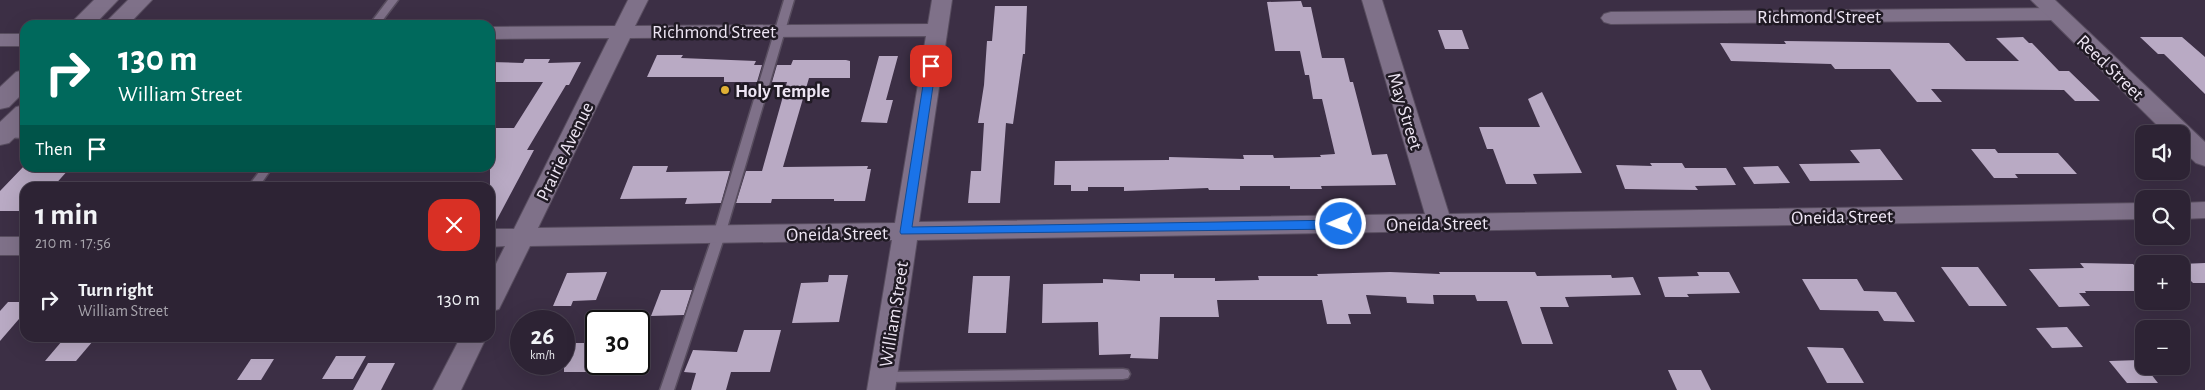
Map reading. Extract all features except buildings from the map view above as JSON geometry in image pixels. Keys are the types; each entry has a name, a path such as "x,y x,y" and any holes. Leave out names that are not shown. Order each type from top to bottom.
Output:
{"street":[{"path":"85,20 107,0"},
{"path":"120,20 141,0"},
{"name":"Prairie Avenue","path":"495,292 638,0"},
{"name":"William Street","path":"882,383 942,0"},
{"name":"May Street","path":"1372,0 1440,223"},
{"name":"Richmond Street","path":"1611,18 2049,7"},
{"name":"Reed Street","path":"2049,7 2172,125"},
{"name":"Richmond Street","path":"495,33 937,30"},
{"path":"0,40 20,40"},
{"path":"0,101 20,82"},
{"path":"9,136 20,120"},
{"name":"Reed Street","path":"2190,143 2205,157"},
{"path":"2190,211 2205,210"},
{"name":"Oneida Street","path":"495,238 2135,211"},
{"path":"0,246 20,246"},
{"path":"447,390 471,342"}],"lane":[{"path":"378,20 392,0"},
{"path":"667,390 719,235 778,30 789,0"},
{"path":"882,383 1123,374"}],"place":[{"name":"Holy Temple","path":"725,90"}],"route":[{"path":"931,66 906,232 1341,224"}]}
